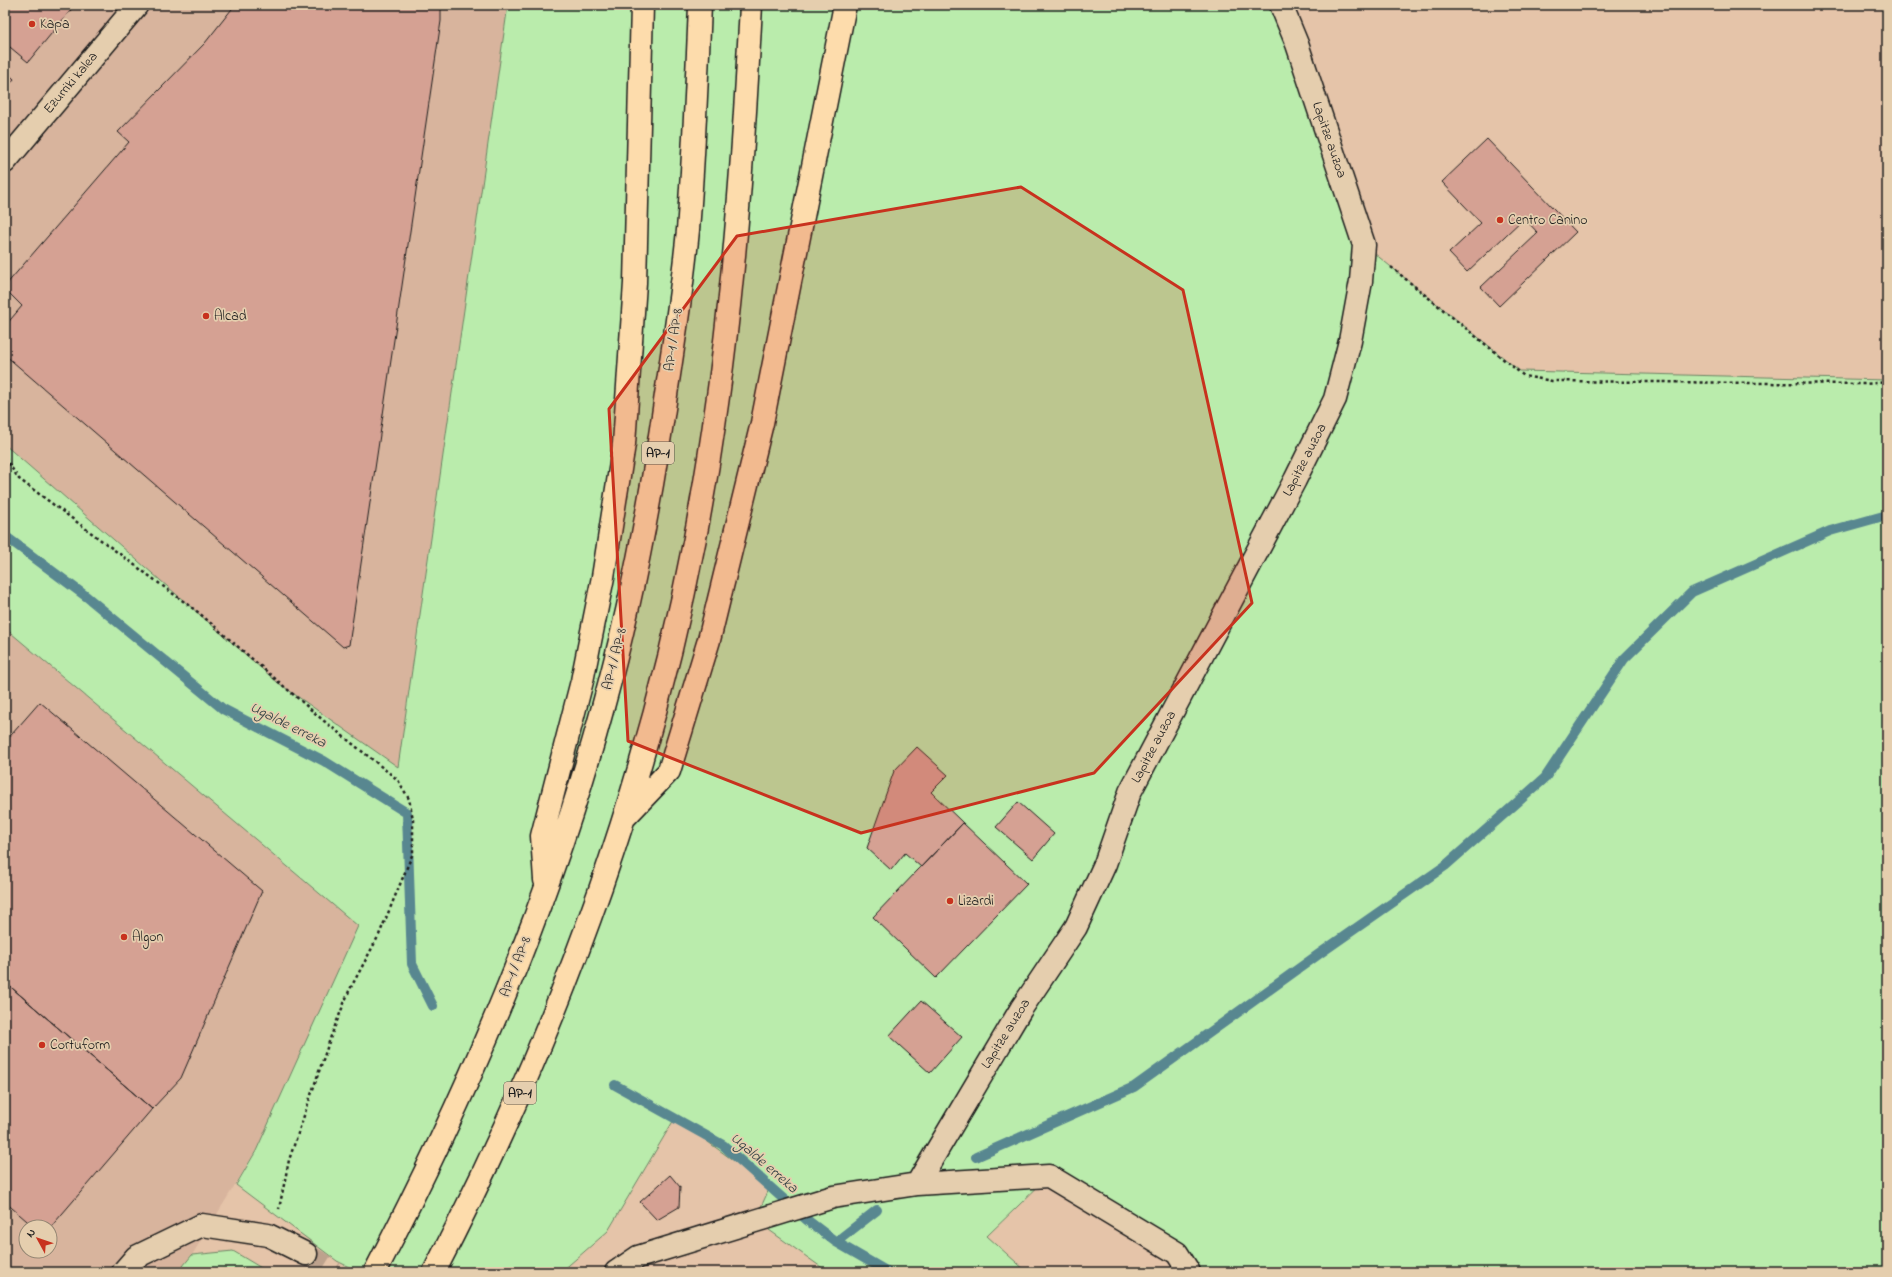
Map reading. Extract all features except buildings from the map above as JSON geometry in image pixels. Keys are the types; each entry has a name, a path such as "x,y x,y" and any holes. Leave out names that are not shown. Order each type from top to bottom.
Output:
{"highway":[{"path":"546,889 542,836 582,681 603,577 624,444 635,283 642,5"},
{"name":"AP-1 / AP-8","path":"375,1272 418,1190 464,1092 507,991 546,889 604,706 644,530 659,448 688,232 700,5"},
{"name":"AP-1","path":"434,1272 463,1216 511,1116 554,1013 613,856 653,718 695,538 725,353 737,233 751,5"},
{"path":"624,818 669,771 708,640 762,423 845,5"}],"street":[{"name":"Ezurriki kalea","path":"5,162 136,5"},
{"name":"Lapitze auzoa","path":"917,1184 1021,1009 1076,927 1105,864 1130,792 1295,480 1335,399 1350,341 1361,281 1364,245 1297,44 1281,5"},
{"path":"616,1272 638,1257 833,1197 917,1184 959,1183 1049,1176 1177,1253 1189,1272"},
{"path":"123,1272 136,1258 202,1225 268,1235 306,1254"}],"path":[{"path":"1364,245 1524,376 1552,381 1864,384 1887,382"},
{"path":"5,458 19,478 199,613 324,721 398,780 409,799 413,819 413,853 379,935 349,991 331,1036 289,1160 280,1205 268,1235"}],"highlighted area":[{"path":"1021,187 1183,290 1252,603 1094,773 861,833 628,741 609,409 737,236"}],"shaded area":[{"path":"5,5 508,5 369,966 192,1255 178,1272 5,1272"}],"green space":[{"path":"508,5 1277,5 1364,245 1520,371 1887,380 1887,1272 1189,1272 1049,1176 987,1236 1027,1272 828,1272 755,1220 770,1187 675,1118 608,1231 561,1272 359,1272 337,1261 236,1185 256,1151 358,926 5,628 5,445 277,682 398,767"},
{"path":"233,1251 268,1272 178,1272 192,1255"}],"waterway":[{"path":"976,1157 1134,1087 1319,954 1445,866 1545,778 1624,659 1692,592 1830,531 1887,515"},
{"name":"Ugalde erreka","path":"5,536 87,597 223,709 324,761 407,813 412,964 433,1006"},
{"name":"Ugalde erreka","path":"615,1085 723,1145 807,1220 836,1242 888,1272"},
{"path":"836,1242 877,1210"}],"tunnel":[{"path":"306,1254 335,1272"}],"place":[{"name":"Kapa","path":"32,24"},
{"name":"Centro Canino","path":"1500,220"},
{"name":"Alcad","path":"206,316"},
{"name":"Lizardi","path":"950,901"},
{"name":"Algon","path":"124,937"},
{"name":"Cortuform","path":"42,1045"}]}
